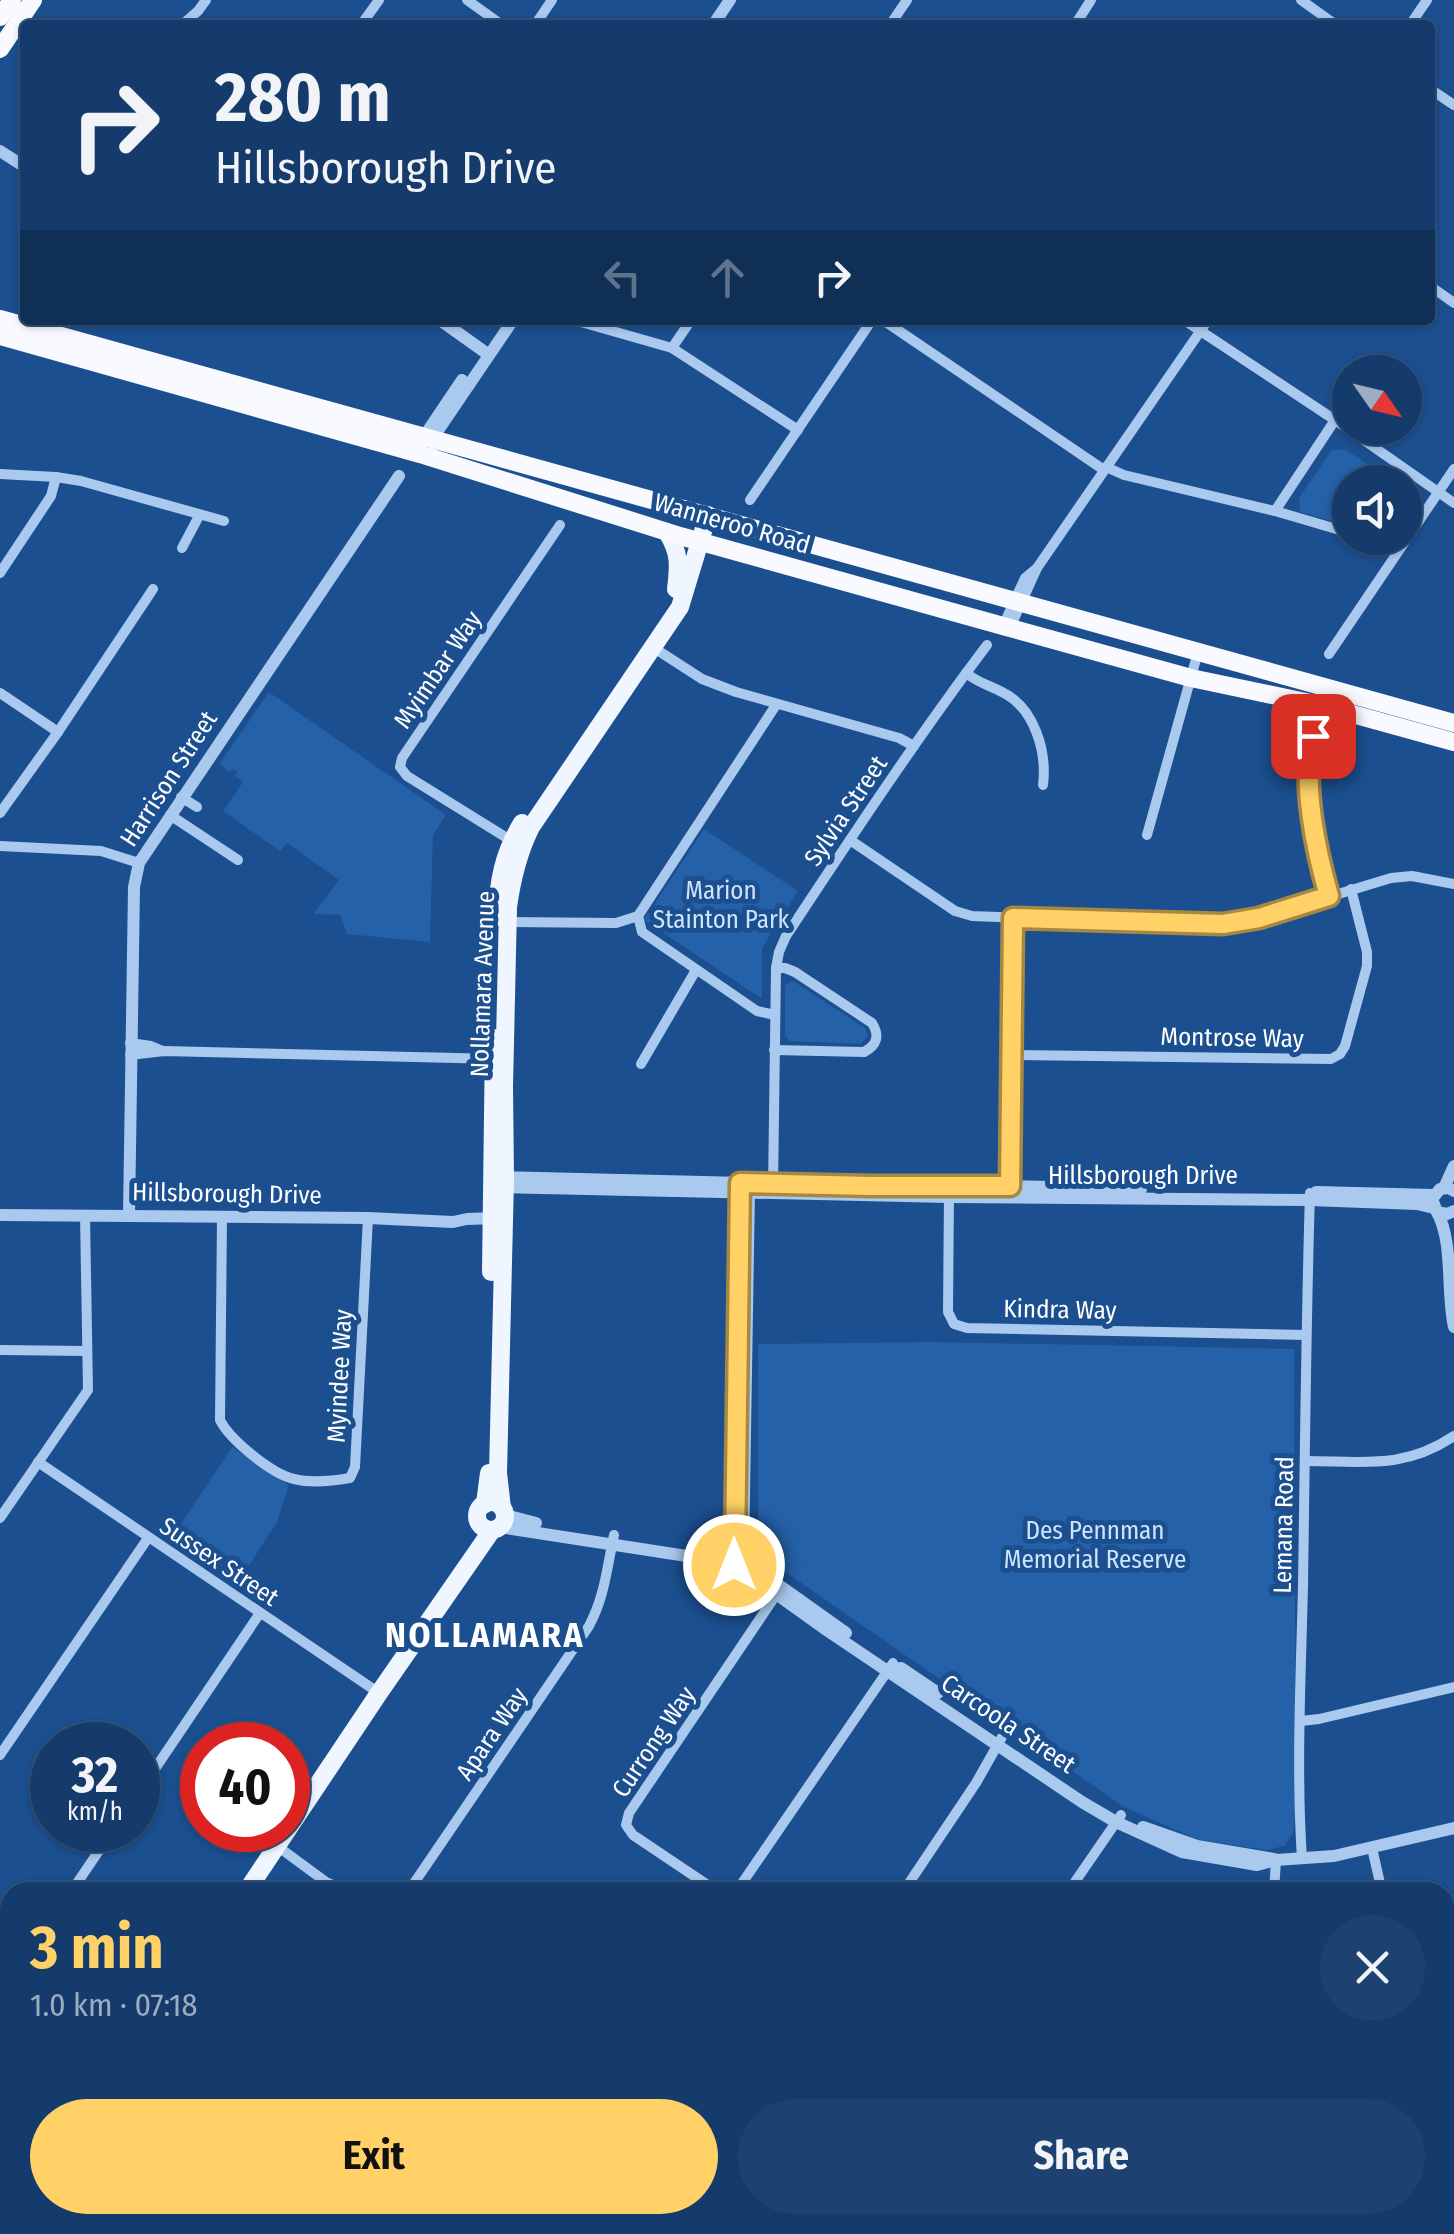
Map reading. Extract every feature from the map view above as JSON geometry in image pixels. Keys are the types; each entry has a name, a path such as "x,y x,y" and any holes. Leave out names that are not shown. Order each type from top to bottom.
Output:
{"highway":[{"path":"0,17 12,0"},
{"path":"0,49 33,0"},
{"name":"Wanneroo Road","path":"20,325 428,447 696,541 1191,678 1320,705 1454,742"},
{"name":"Wanneroo Road","path":"0,336 704,514 1454,724"}],"main road":[{"name":"Nollamara Avenue","path":"650,645 704,514"},
{"path":"667,532 678,559 676,589"},
{"name":"Nollamara Avenue","path":"494,1518 498,1473 496,1223 503,922 497,892 505,856 531,827 650,645 680,607 692,573 696,541"},
{"path":"692,573 706,555 730,550"},
{"path":"310,1786 494,1518"},
{"path":"310,1783 375,1691"},
{"path":"243,1882 265,1852"},
{"path":"251,1882 267,1852"}],"street":[{"path":"188,20 206,0"},
{"path":"467,0 495,20"},
{"path":"1301,0 1329,20"},
{"path":"448,325 488,349"},
{"path":"458,325 488,349"},
{"path":"428,447 500,325"},
{"path":"488,349 509,325"},
{"path":"592,325 672,348 798,430"},
{"path":"672,348 688,325"},
{"path":"750,500 869,325"},
{"path":"890,325 1105,469 1332,528"},
{"path":"1191,325 1332,418"},
{"path":"1007,628 1025,578 1037,568 1204,325"},
{"path":"1275,511 1332,425"},
{"path":"1371,445 1454,503"},
{"path":"1422,516 1454,469"},
{"path":"0,474 81,481 224,521"},
{"name":"Harrison Street","path":"130,1216 134,887 139,863 399,476"},
{"path":"0,573 51,496 56,477"},
{"path":"182,548 199,516"},
{"name":"Myimbar Way","path":"516,844 406,776 400,767 402,758 560,525"},
{"path":"1329,654 1395,555"},
{"path":"0,814 153,589"},
{"path":"650,645 702,680 776,705 899,738 914,746"},
{"name":"Sylvia Street","path":"772,1188 779,952 850,840 987,645"},
{"path":"1148,835 1198,652"},
{"path":"966,673 1016,700 1026,712 1042,750 1042,785"},
{"path":"0,693 58,732"},
{"path":"503,922 616,923 638,916 776,705"},
{"path":"1313,736 1307,784 1329,896"},
{"path":"181,798 197,807"},
{"path":"170,815 238,860"},
{"path":"850,840 955,911 972,916 1223,924 1259,918 1391,878 1412,876 1454,884"},
{"path":"0,846 102,851 139,863"},
{"name":"Montrose Way","path":"1011,1055 1331,1059 1345,1046 1367,966 1351,890"},
{"path":"638,916 642,932 756,1011 775,1015"},
{"path":"1010,1192 1013,918"},
{"path":"774,1050 864,1052 877,1040 872,1023 795,972 776,968"},
{"path":"642,1064 696,970"},
{"path":"130,1049 150,1055 164,1052 499,1058"},
{"path":"1454,1166 1441,1199 1449,1239 1454,1327"},
{"name":"Hillsborough Drive","path":"498,1182 1441,1199 1447,1214 1454,1211"},
{"path":"737,1558 745,1188"},
{"name":"Kindra Way","path":"949,1191 948,1312 954,1324 968,1328 1306,1336"},
{"name":"Lemana Road","path":"1302,1860 1310,1196"},
{"path":"0,1518 88,1390 85,1214"},
{"name":"Hillsborough Drive","path":"0,1215 368,1218 453,1222 464,1226 496,1223"},
{"name":"Myindee Way","path":"222,1217 220,1420 236,1442 284,1476 297,1480 350,1478 355,1467 368,1218"},
{"path":"0,1350 87,1351"},
{"path":"1305,1461 1396,1462 1438,1447 1454,1436"},
{"name":"Sussex Street","path":"38,1462 375,1691"},
{"name":"Carcoola Street","path":"494,1518 737,1558 836,1631 1118,1819 1182,1852 1256,1865 1372,1848 1454,1828"},
{"path":"0,1755 148,1538"},
{"name":"Apara Way","path":"415,1882 589,1626 606,1582 613,1539"},
{"name":"Currong Way","path":"703,1882 633,1835 626,1825 629,1813 779,1590"},
{"path":"160,1761 260,1613"},
{"path":"743,1882 891,1667"},
{"path":"1301,1721 1454,1687"},
{"path":"910,1882 1003,1742"},
{"path":"1075,1882 1118,1819"},
{"path":"1372,1848 1380,1882"},
{"path":"78,1882 98,1852"},
{"path":"290,1852 326,1882"},
{"path":"1275,1882 1276,1860"}],"green space":[{"path":"1344,449 1369,465 1332,465 1332,521 1300,512 1299,498 1331,451"},
{"path":"269,692 446,815 433,835 430,942 347,934 340,915 313,914 339,880 287,843 280,851 223,811 243,782 235,776 238,772 230,772 219,764"},
{"name":"Marion Stainton Park","path":"704,829 798,891 762,948 762,999 644,920"},
{"path":"793,981 865,1028 868,1036 861,1044 790,1041 785,1036 785,985"},
{"name":"Des Pennman Memorial Reserve","path":"933,1342 1294,1349 1296,1805 1293,1834 1284,1846 1267,1850 1199,1840 1124,1807 758,1553 758,1344"},
{"path":"232,1447 289,1485 277,1522 239,1581 173,1536"}],"district":[{"name":"NOLLAMARA","path":"485,1635"}],"route":[{"path":"734,1565 730,1560 735,1552 740,1183 1010,1186 1013,918 1223,924 1259,918 1329,896 1307,784 1313,736"}]}
